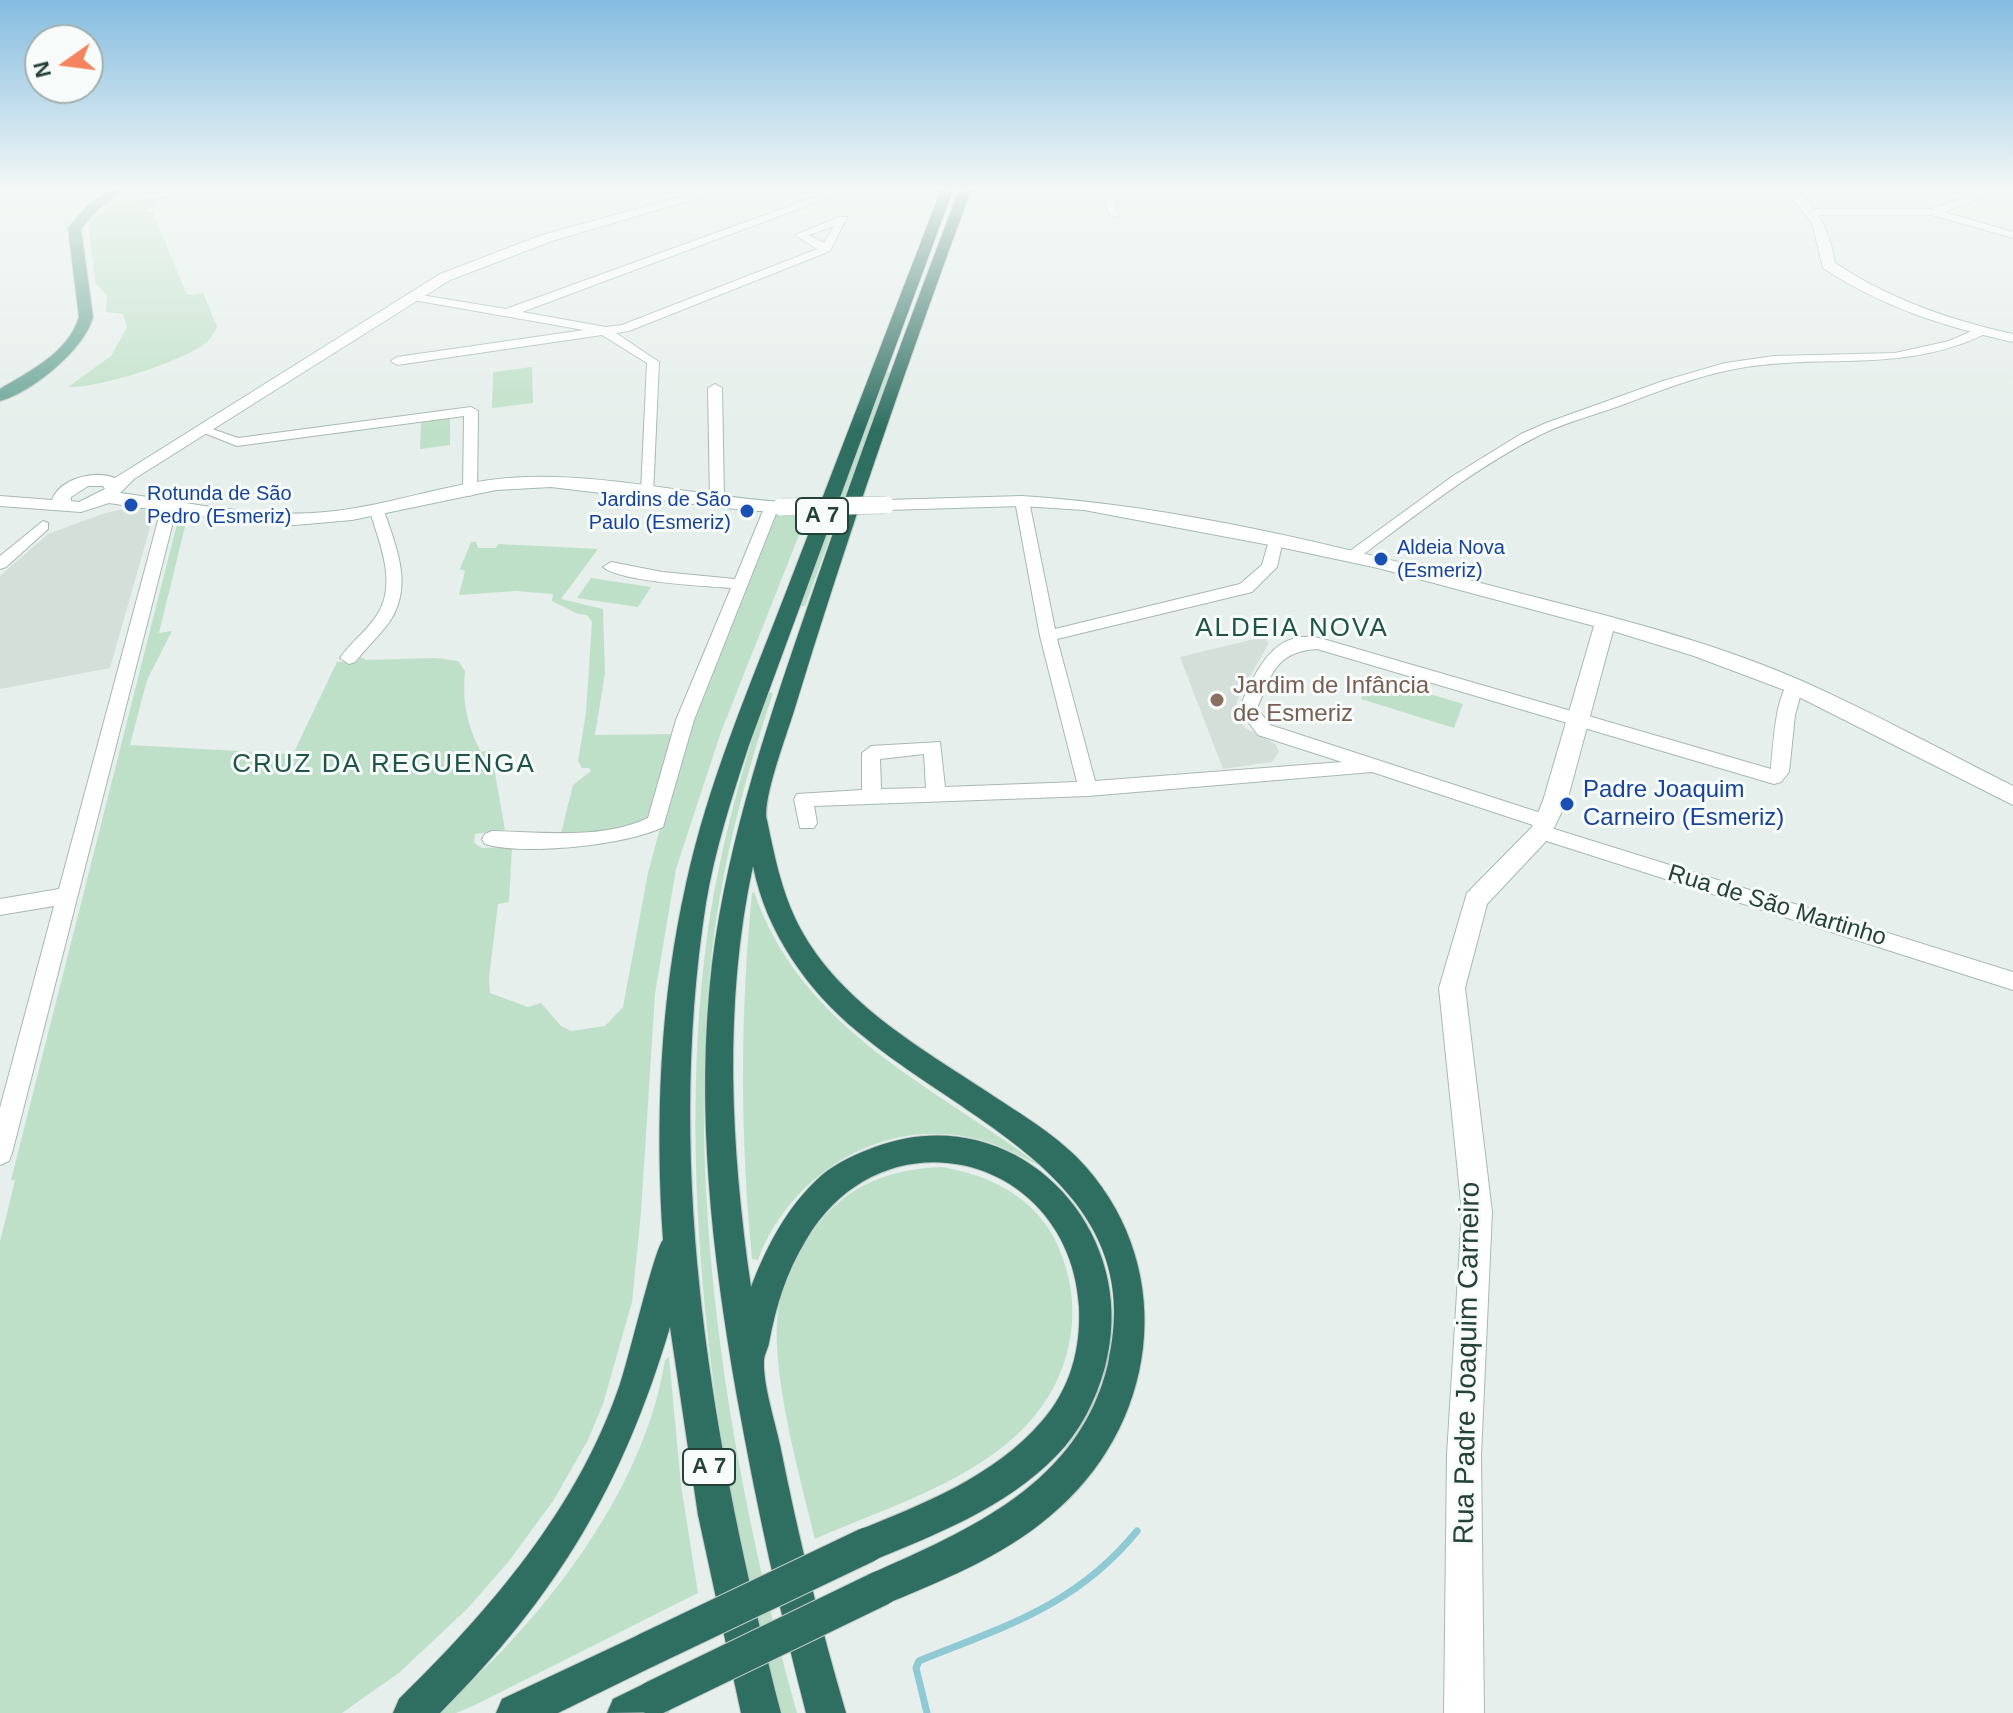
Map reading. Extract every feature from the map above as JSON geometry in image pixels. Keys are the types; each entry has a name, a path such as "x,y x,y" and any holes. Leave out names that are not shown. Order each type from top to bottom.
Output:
{"highway":[{"name":"A 7","path":"761,1713 731,1582 699,1406 677,1218 676,1092 683,982 694,904 714,818 761,680 917,270"},
{"name":"A 7","path":"826,1713 783,1543 749,1372 725,1200 720,1078 729,935 756,807 778,723 848,515 936,270"},
{"path":"641,1706 998,1531 1040,1502 1076,1467 1103,1428 1122,1384 1128,1360 1131,1315 1127,1276 1110,1226 1075,1176 1028,1136 872,1028 813,972 785,926 772,894 760,845 756,807"},
{"path":"516,1713 867,1545 950,1509 994,1485 1044,1444 1069,1413 1088,1374 1097,1310 1088,1261 1065,1213 1030,1177 1008,1164 968,1152 949,1148 908,1150 855,1169 808,1211 781,1253 761,1302 749,1372"},
{"path":"413,1713 515,1603 554,1552 593,1489 625,1420 646,1363 665,1290 677,1218"}],"main road":[{"path":"0,396 65,353 82,331 86,317 80,270"},
{"path":"0,389 32,376"}],"street":[{"path":"0,501 23,503 68,497 91,505 107,488 413,296 462,270"},
{"path":"507,313 625,270"},
{"path":"397,361 625,328 773,270"},
{"path":"1834,270 1856,285 1981,331 2013,338"},
{"path":"413,296 603,330 653,362 648,492"},
{"path":"549,338 558,329 559,322"},
{"path":"1351,556 1449,484 1529,435 1689,376 1746,362 1829,358 1882,360 1960,343 1981,331"},
{"path":"715,388 717,500"},
{"path":"201,429 237,442 471,411 470,492"},
{"path":"107,488 207,514 249,519 322,518 377,511 525,482 551,482 776,507 1022,501 1084,505 1351,556 1605,622 1701,651 1794,686 2013,796"},
{"path":"1022,501 1048,636 1088,789"},
{"path":"0,1153 167,517 176,506"},
{"path":"492,839 586,837 640,829 656,822 685,720 739,584 776,507"},
{"path":"349,658 385,616 392,601 395,584 392,564 377,511"},
{"path":"0,564 43,526"},
{"path":"1048,636 1246,588 1269,567 1275,540"},
{"path":"611,567 662,577 739,584"},
{"name":"Rua Padre Joaquim Carneiro","path":"1464,1713 1464,1455 1477,1212 1452,988 1476,900 1544,827 1555,801 1605,622"},
{"name":"Rua de São Martinho","path":"1577,720 1317,643 1293,643 1275,654 1248,709 1264,730 1544,827 2013,981"},
{"path":"1577,720 1774,777 1780,772 1786,715 1794,686"},
{"path":"872,797 871,753 933,747 936,794"},
{"path":"807,823 804,799 1088,789 1375,767"},
{"path":"0,907 67,896"}],"shaded area":[{"path":"137,506 155,510 110,668 0,689 0,576 48,534 105,513"},
{"name":"Jardim de Infância de Esmeriz","path":"1263,637 1269,643 1235,709 1245,728 1275,744 1279,752 1272,762 1223,769 1180,657"}],"green space":[{"path":"94,270 177,270 187,295 203,293 217,327 206,343 160,366 119,379 68,387 111,356 127,327 123,314 106,312 107,296 95,282"},
{"path":"532,367 533,403 492,408 493,372"},
{"path":"885,371 890,372 805,606 798,606"},
{"path":"450,417 450,445 420,449 421,422"},
{"path":"774,513 807,515 721,732 676,869 655,994 632,1302 603,1404 588,1440 553,1501 509,1561 468,1608 400,1672 342,1713 0,1713 0,1242 15,1180 11,1180 178,520 188,514 159,633 172,631 147,680 130,745 293,754 337,662 354,661 361,657 366,660 436,658 458,661 465,671 465,703 472,732 481,752 491,750 505,830 475,834 474,843 482,848 512,847 509,902 498,904 490,993 528,1007 541,1003 561,1026 571,1031 605,1026 623,1007 648,873 679,758"},
{"path":"471,542 476,542 478,548 496,548 498,544 598,549 561,599 603,609 605,673 595,735 675,734 651,818 618,829 561,833 573,785 591,771 582,768 578,761 586,713 592,622 587,615 578,614 552,601 553,594 516,591 459,595 465,571 460,569"},
{"path":"591,578 651,587 638,607 577,598"},
{"path":"1371,676 1463,704 1454,728 1361,699"},
{"path":"767,692 773,693 734,830 714,935 704,1063 705,1157 710,1251 720,1345 735,1439 753,1532 797,1713 781,1713 758,1623 721,1431 699,1233 696,1134 698,1038 706,945 716,881 730,817"},
{"path":"754,892 776,940 804,982 837,1018 916,1081 1042,1167 997,1145 968,1137 934,1134 902,1137 870,1146 841,1160 814,1179 791,1203 772,1230 758,1260 752,1259 745,1167 743,1076 745,985"},
{"path":"942,1167 981,1177 1015,1195 1030,1206 1054,1237 1072,1296 1071,1336 1064,1363 1047,1399 1023,1429 994,1454 924,1493 815,1539 787,1421 778,1358 779,1304 785,1282 812,1232 844,1198 890,1175"},
{"path":"669,1357 681,1485 698,1593 473,1706 456,1713 436,1713 511,1641 580,1555 610,1508 635,1460 653,1410 665,1360"}],"waterway":[{"path":"927,1713 916,1668 919,1661 1010,1624 1064,1596 1114,1557 1137,1531"}],"place":[{"name":"Rotunda de São Pedro (Esmeriz)","path":"131,505"},
{"name":"Jardins de São Paulo (Esmeriz)","path":"747,511"},
{"name":"Aldeia Nova (Esmeriz)","path":"1381,559"},
{"name":"Jardim de Infância de Esmeriz","path":"1217,700"},
{"name":"Padre Joaquim Carneiro (Esmeriz)","path":"1567,804"}],"district":[{"name":"ALDEIA NOVA","path":"1292,629"},
{"name":"CRUZ DA REGUENGA","path":"384,765"}]}
